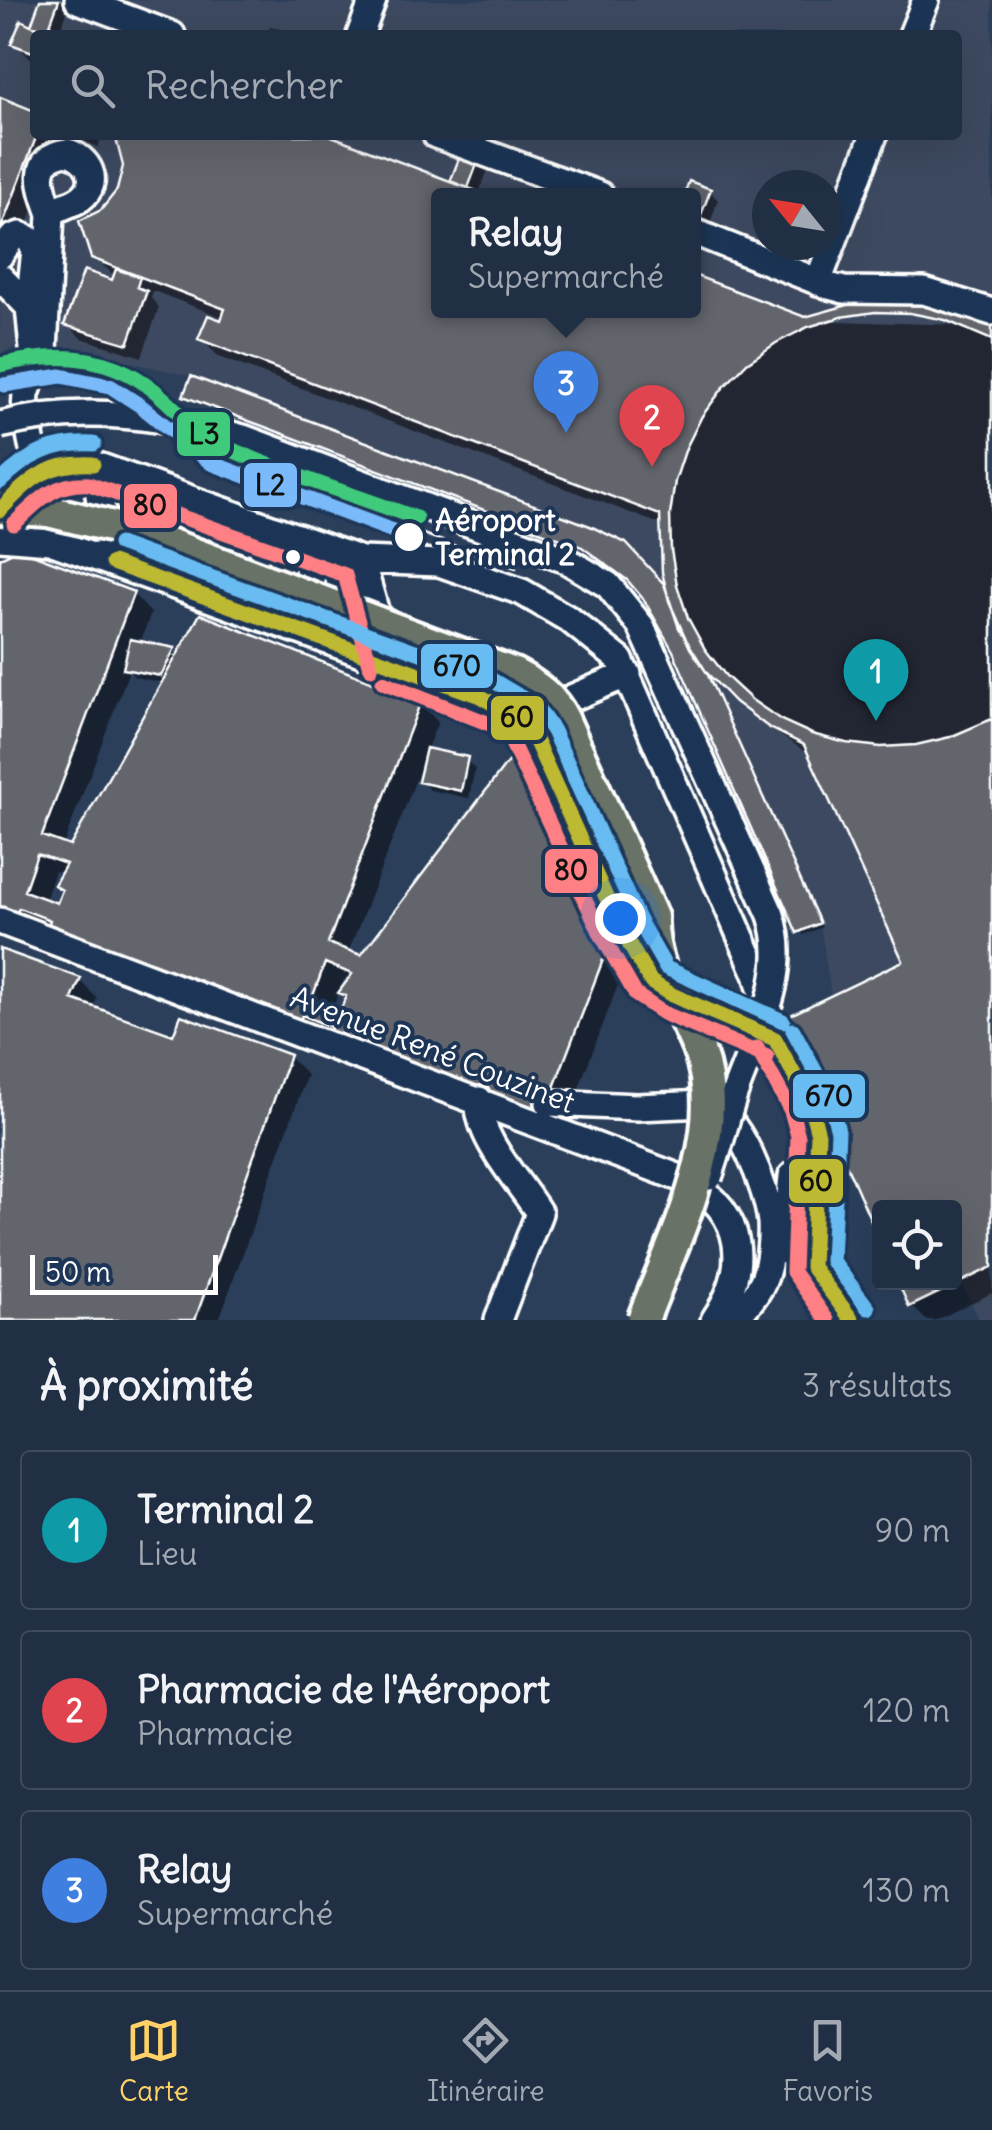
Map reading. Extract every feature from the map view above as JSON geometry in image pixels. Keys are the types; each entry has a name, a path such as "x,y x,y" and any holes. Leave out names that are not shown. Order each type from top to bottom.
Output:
{"main road":[{"path":"0,509 48,510 142,534 514,674 536,686 558,710 652,917 651,945 700,1055 708,1085 707,1124 700,1160 643,1320"}],"street":[{"path":"78,0 125,8 163,30"},
{"path":"362,30 373,0"},
{"path":"914,30 926,0"},
{"path":"449,140 578,188"},
{"path":"818,282 872,140"},
{"path":"38,472 13,409 26,394 47,346 51,214"},
{"path":"701,235 844,290 924,290 992,312"},
{"path":"0,255 16,236 23,236 35,250 16,300"},
{"path":"0,277 16,300 35,369"},
{"path":"0,425 56,415 100,414 200,425 242,438 566,560 608,586 642,626 776,930 779,956 772,991 712,1168 655,1320"},
{"path":"0,509 38,472 68,462 92,464 361,560 439,562 522,592 570,620 620,660 757,974 775,1039 801,1083 818,1134 810,1261 852,1320"},
{"path":"92,464 112,563"},
{"path":"186,497 208,598"},
{"path":"226,512 247,612"},
{"path":"0,537 50,541 480,696 522,721 536,742 620,928 650,982 775,1039"},
{"path":"288,627 276,575 299,538"},
{"path":"299,538 324,640"},
{"path":"330,549 359,652"},
{"path":"361,560 390,663"},
{"path":"522,721 628,674"},
{"name":"Avenue René Couzinet","path":"0,921 688,1181 710,1193 766,1266"},
{"path":"479,1100 478,1114 490,1142 539,1213 498,1320"},
{"path":"549,1103 716,1107 731,1121 747,1148 770,1213 766,1266"},
{"path":"733,1320 787,1227 792,1176"},
{"path":"714,1320 727,1299 736,1265 736,1238 731,1221"}],"shaded area":[{"path":"0,0 992,0 992,1320 979,1319 962,1284 962,1200 948,1200 838,1041 820,923 679,628 664,584 626,543 590,526 191,376 33,341 0,353"}],"building":[{"path":"40,0 59,0 48,30 31,25"},
{"path":"21,20 46,30 30,30 30,51 11,44"},
{"path":"0,97 30,109 30,140 35,140 0,231"},
{"path":"116,140 342,140 469,188 431,188 431,318 701,318 701,278 805,317 855,303 916,300 992,323 992,1267 962,1281 962,1200 872,1200 872,1223 782,1019 903,961 804,745 768,727 735,702 690,648 669,601 662,572 660,515 198,339 208,315 221,320 225,309 91,258 79,221 101,210 117,190 123,166"},
{"path":"466,140 486,140 468,188 450,182"},
{"path":"689,181 711,189 701,215 701,188 686,188"},
{"path":"116,269 140,277 137,287 147,291 128,344 64,325 84,270 112,280"},
{"path":"875,312 945,320 992,340 992,719 950,737 916,745 881,747 812,734 781,720 726,676 688,618 677,585 670,515 675,481 702,416 747,363 808,327"},
{"path":"191,376 626,543 664,584 679,628 707,673 820,923 797,933 673,651 644,600 627,580 582,547 183,396"},
{"path":"19,549 134,592 42,836 70,846 200,614 421,701 328,943 361,955 516,751 606,952 543,1116 330,1032 331,1027 302,1015 300,1021 48,926 50,920 19,908 17,913 0,907 0,558","holes":["37,854 66,864 54,885 62,890 57,903 24,891","325,963 352,974 338,993 346,996 340,1012 311,1001"]},
{"path":"130,639 175,648 161,676 123,669"},
{"path":"426,748 468,757 461,791 418,782"},
{"path":"0,949 81,978 72,999 173,1035 181,1015 290,1055 195,1320 0,1320"},
{"path":"902,1290 944,1290 909,1307"}],"tram line":[{"path":"412,530 516,568"}],"transit line":[{"name":"L3","path":"0,365 45,358 107,365 145,383 199,431 223,446 416,518"},
{"name":"L2","path":"4,385 61,376 110,386 211,463 409,537"},
{"name":"670","path":"0,482 42,452 66,445 94,444"},
{"name":"60","path":"0,510 21,489 51,470 93,464"},
{"name":"80","path":"14,524 56,490 89,484 345,575 371,668"},
{"name":"670","path":"119,544 487,677 536,706 553,731 638,919 666,968 783,1021"},
{"name":"60","path":"112,563 480,696 523,721 620,928 651,982 672,995 775,1039"},
{"name":"80","path":"383,682 495,726 508,735 602,936 636,995 663,1013 767,1057"},
{"name":"670","path":"793,1030 829,1097 838,1131 832,1261 868,1308"},
{"name":"60","path":"775,1039 810,1104 818,1134 812,1267 852,1320"},
{"name":"80","path":"757,1048 791,1111 798,1136 793,1272 827,1320"}],"place":[{"name":"Relay","path":"566,433"},
{"name":"Pharmacie de l'Aéroport","path":"652,467"},
{"name":"Aéroport Terminal 2","path":"409,537"},
{"name":"Terminal 2","path":"876,721"}]}
